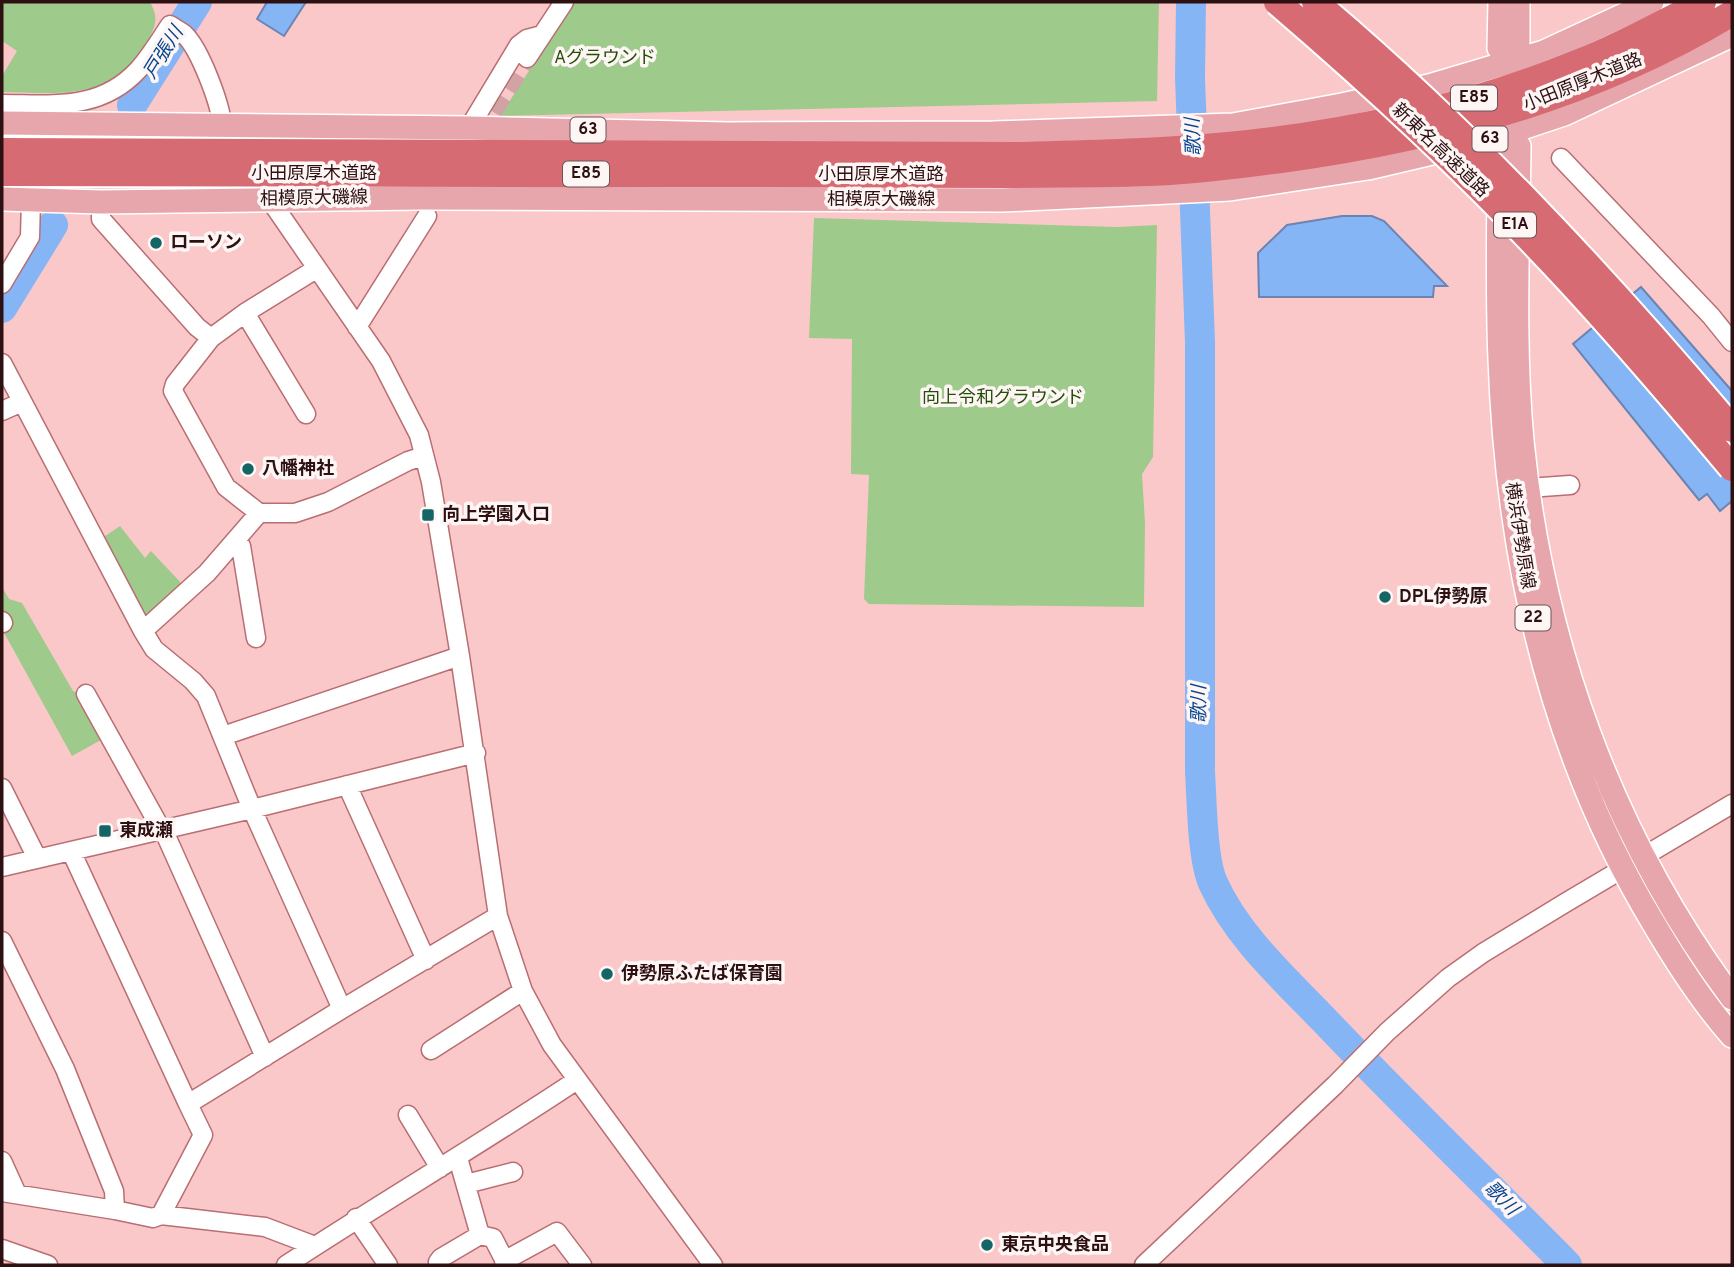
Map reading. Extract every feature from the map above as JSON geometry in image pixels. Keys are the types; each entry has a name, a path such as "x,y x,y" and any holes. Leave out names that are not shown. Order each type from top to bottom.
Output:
{"highway":[{"name":"新東名高速道路","path":"1277,2 1331,48 1426,137 1543,252 1652,373 1732,468"},
{"name":"新東名高速道路","path":"1315,2 1458,133 1558,233 1667,352 1732,429"},
{"name":"小田原厚木道路","path":"1231,156 1324,132 1420,113 1510,88 1578,63 1703,2"},
{"name":"小田原厚木道路","path":"2,173 1011,175 1231,156 1337,153 1436,132 1509,112 1589,84 1732,13"},
{"name":"小田原厚木道路","path":"2,151 1016,155 1171,161"}],"main road":[{"path":"1500,2 1509,45 1518,2"},
{"name":"相模原大磯線","path":"1231,156 1342,105 1429,86 1544,52 1652,2"},
{"name":"相模原大磯線","path":"2,199 101,202 421,198 1003,201 1171,161 1231,156 1368,168 1483,141 1564,114 1732,35"},
{"name":"相模原大磯線","path":"2,122 728,134 993,133 1171,161"},
{"name":"横浜伊勢原線","path":"1732,998 1699,950 1620,813 1567,673 1548,599 1522,440 1509,149 1500,360 1516,536 1536,637 1555,708 1581,780 1622,869 1677,964 1732,1036"}],"street":[{"path":"527,58 564,2"},
{"path":"2,104 74,104 99,97 120,87 140,68 170,25 185,35 200,61 216,94 222,124"},
{"path":"469,128 519,45 527,39 542,35"},
{"path":"1561,158 1732,342"},
{"path":"2,284 30,237 31,200"},
{"path":"270,200 381,361 408,410 424,456 431,482 476,753 498,916 523,991 552,1045 713,1265"},
{"path":"101,202 101,219 197,327 211,338"},
{"path":"357,327 428,216"},
{"path":"317,269 245,313 211,338 175,384 173,390 204,431 226,487 259,513 295,513 328,502 408,461 424,456"},
{"path":"245,313 299,413"},
{"path":"2,363 154,649 194,681 206,696 252,809 342,1009"},
{"path":"2,411 22,401"},
{"path":"1528,488 1570,485"},
{"path":"143,631 207,573 259,513"},
{"path":"236,541 241,545 256,638"},
{"path":"223,736 460,656"},
{"path":"86,694 162,829 265,1058"},
{"path":"2,867 476,753"},
{"path":"347,785 426,960"},
{"path":"2,788 37,858"},
{"path":"1144,1265 1376,1043 1448,978 1483,953 1732,804"},
{"path":"71,851 203,1135 161,1215"},
{"path":"188,1104 498,916"},
{"path":"2,941 65,1069 114,1191 116,1210"},
{"path":"438,1040 523,991"},
{"path":"286,1265 356,1218 458,1158 578,1080"},
{"path":"408,1115 440,1168"},
{"path":"458,1158 480,1235"},
{"path":"2,1161 10,1193 153,1218 161,1215 265,1227 315,1246"},
{"path":"466,1184 513,1172"},
{"path":"356,1218 388,1265"},
{"path":"439,1265 441,1258 480,1235 493,1238 506,1263 557,1232 582,1265"},
{"path":"2,1249 48,1265"}],"green space":[{"path":"2,2 150,2 155,13 155,22 153,31 134,61 119,75 102,84 65,92 2,92 2,76 17,51 2,41"},
{"name":"Aグラウンド","path":"573,2 1159,2 1157,101 500,116"},
{"name":"向上令和グラウンド","path":"814,218 1117,227 1157,225 1153,457 1142,474 1145,523 1144,607 869,604 864,599 869,475 851,474 852,339 809,338"},
{"path":"120,526 145,558 151,551 183,585 145,620 101,539"},
{"path":"2,587 9,599 22,603 73,691 85,696 108,736 72,756 2,629"}],"water":[{"path":"267,2 306,2 284,36 257,19"},
{"path":"1342,216 1372,216 1384,221 1447,286 1434,286 1433,297 1259,297 1258,253 1287,225"},
{"path":"1641,287 1732,391 1732,501 1720,511 1707,494 1699,500 1573,344"}],"waterway":[{"name":"戸張川","path":"132,105 197,2"},
{"name":"歌川","path":"1191,2 1190,78 1200,342 1200,772 1203,829 1209,872 1223,903 1264,958 1567,1265"},
{"name":"戸張川","path":"2,308 53,225"}],"tunnel":[{"path":"479,135 527,58"}],"place":[{"name":"ローソン","path":"156,243"},
{"name":"八幡神社","path":"248,469"},
{"name":"向上学園入口","path":"428,515"},
{"name":"DPL伊勢原","path":"1385,597"},
{"name":"東成瀬","path":"105,831"},
{"name":"伊勢原ふたば保育園","path":"607,974"},
{"name":"東京中央食品","path":"987,1245"}]}
